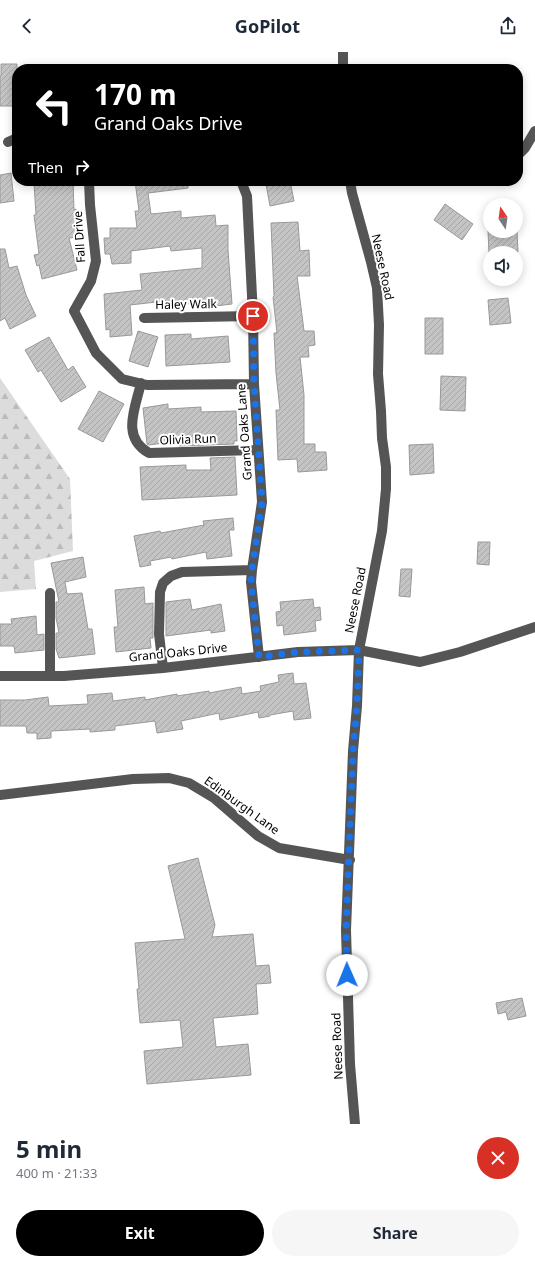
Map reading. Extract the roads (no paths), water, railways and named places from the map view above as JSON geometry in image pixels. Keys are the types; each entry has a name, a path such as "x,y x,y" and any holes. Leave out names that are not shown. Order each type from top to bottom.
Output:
{"street":[{"path":"343,52 343,64"},
{"path":"523,149 535,131"},
{"name":"Fall Drive","path":"89,186 96,261 91,281 74,311 96,353 122,379 141,384"},
{"name":"Grand Oaks Lane","path":"243,186 247,196 253,316 254,384 262,502 251,582 259,657"},
{"name":"Neese Road","path":"351,186 377,288 379,313 378,374 382,410 382,438 386,467 386,489 382,531 359,650 357,706 353,751 350,860 346,930 350,1064 355,1124"},
{"name":"Haley Walk","path":"144,318 253,316"},
{"path":"141,384 254,384"},
{"name":"Olivia Run","path":"141,384 132,429 134,439 141,449 149,453 258,450"},
{"path":"163,668 159,634 160,592 163,583 171,576 182,572 252,570"},
{"path":"50,594 50,676"},
{"name":"Grand Oaks Drive","path":"0,676 50,676 163,668 298,652 359,650 420,662 460,652 535,627"},
{"name":"Edinburgh Lane","path":"0,795 133,779 169,778 189,783 214,798 258,836 280,848 350,860"}]}
